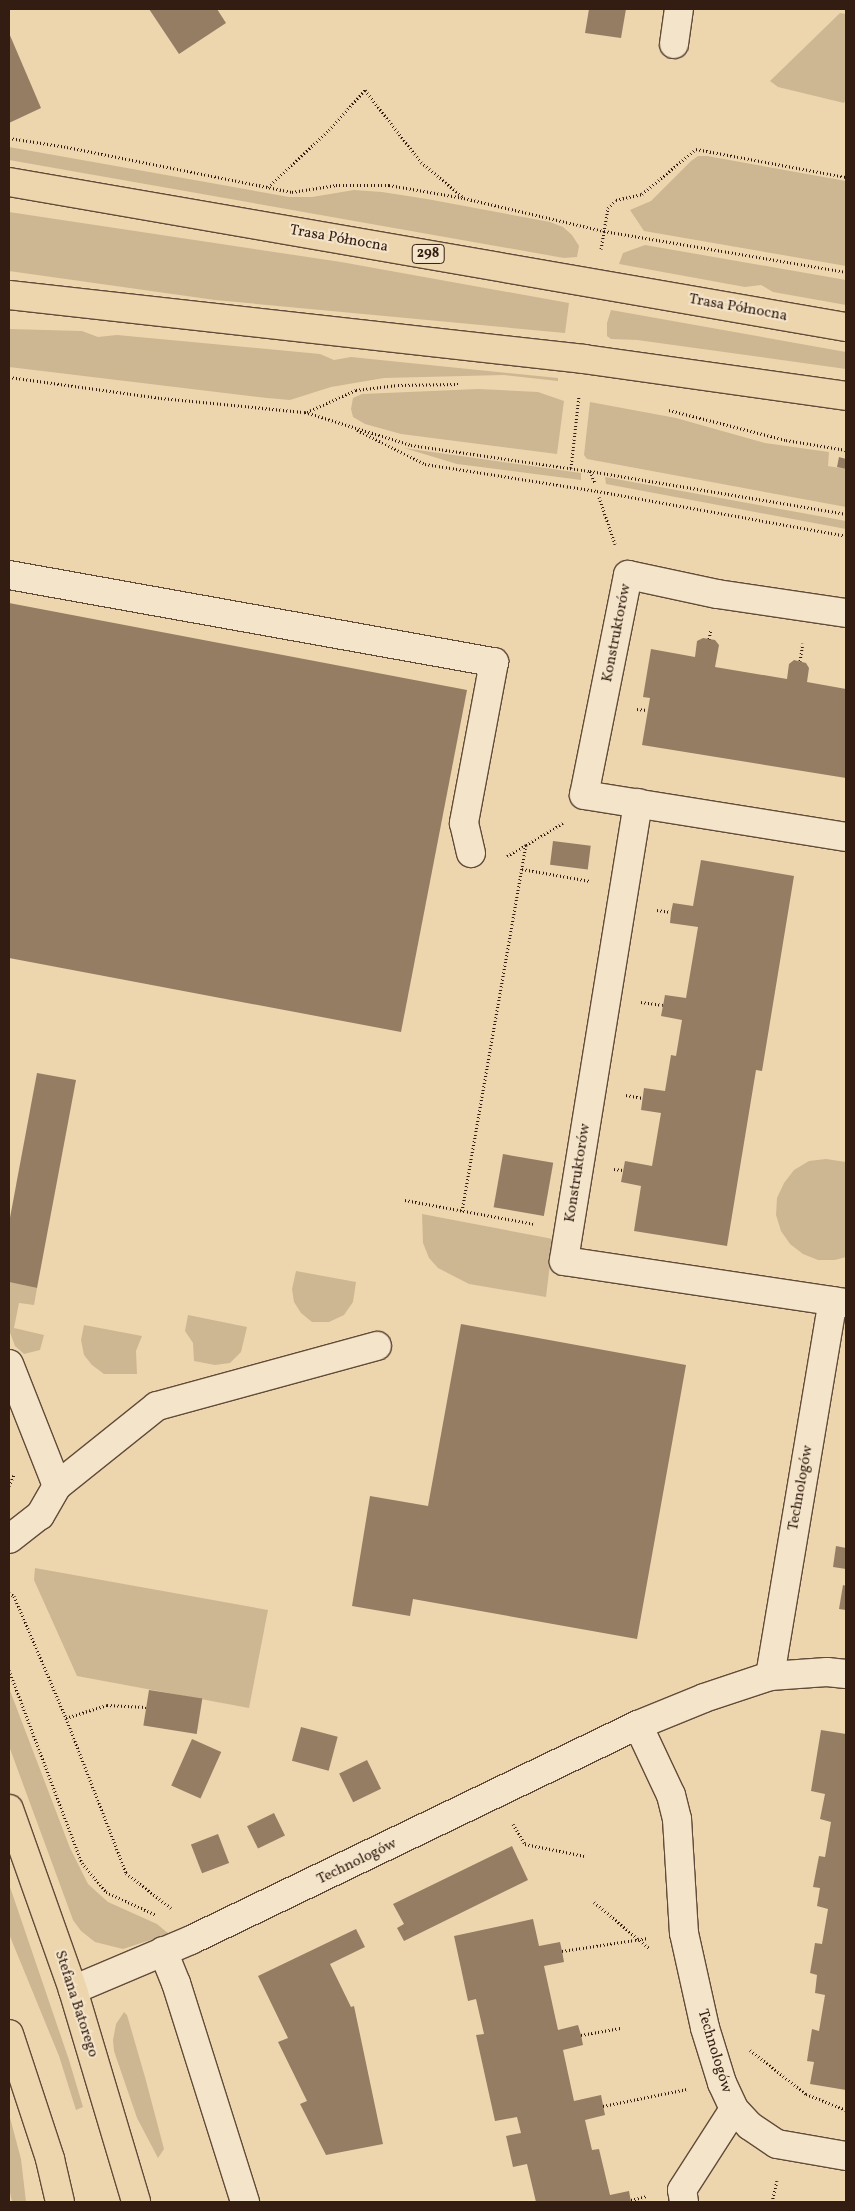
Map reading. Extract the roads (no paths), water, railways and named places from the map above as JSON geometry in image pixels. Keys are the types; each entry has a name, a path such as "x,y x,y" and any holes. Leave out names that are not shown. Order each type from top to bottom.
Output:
{"main road":[{"name":"Trasa Północna","path":"9,182 846,327"},
{"path":"16,298 584,359 846,396"},
{"name":"Stefana Batorego","path":"9,1809 73,1990 136,2202"},
{"path":"9,2034 50,2159 60,2202"}],"street":[{"path":"674,44 680,9"},
{"path":"9,574 494,662 464,823 471,853"},
{"name":"Konstruktorów","path":"839,1302 564,1261 638,804 584,795 628,575 717,594 846,614"},
{"path":"638,804 846,837"},
{"name":"Technologów","path":"770,1676 839,1302"},
{"path":"9,1538 40,1515 57,1486 157,1406 377,1346"},
{"path":"9,1364 57,1486"},
{"name":"Technologów","path":"73,1990 191,1940 638,1725 704,1698 770,1676 827,1672 846,1674"},
{"name":"Technologów","path":"638,1725 671,1796 675,1811 684,1933 705,2028 722,2083 734,2109 750,2126 777,2144 846,2156"},
{"path":"163,1951 176,1983 245,2202"},
{"path":"684,2202 682,2190 734,2109"}]}
